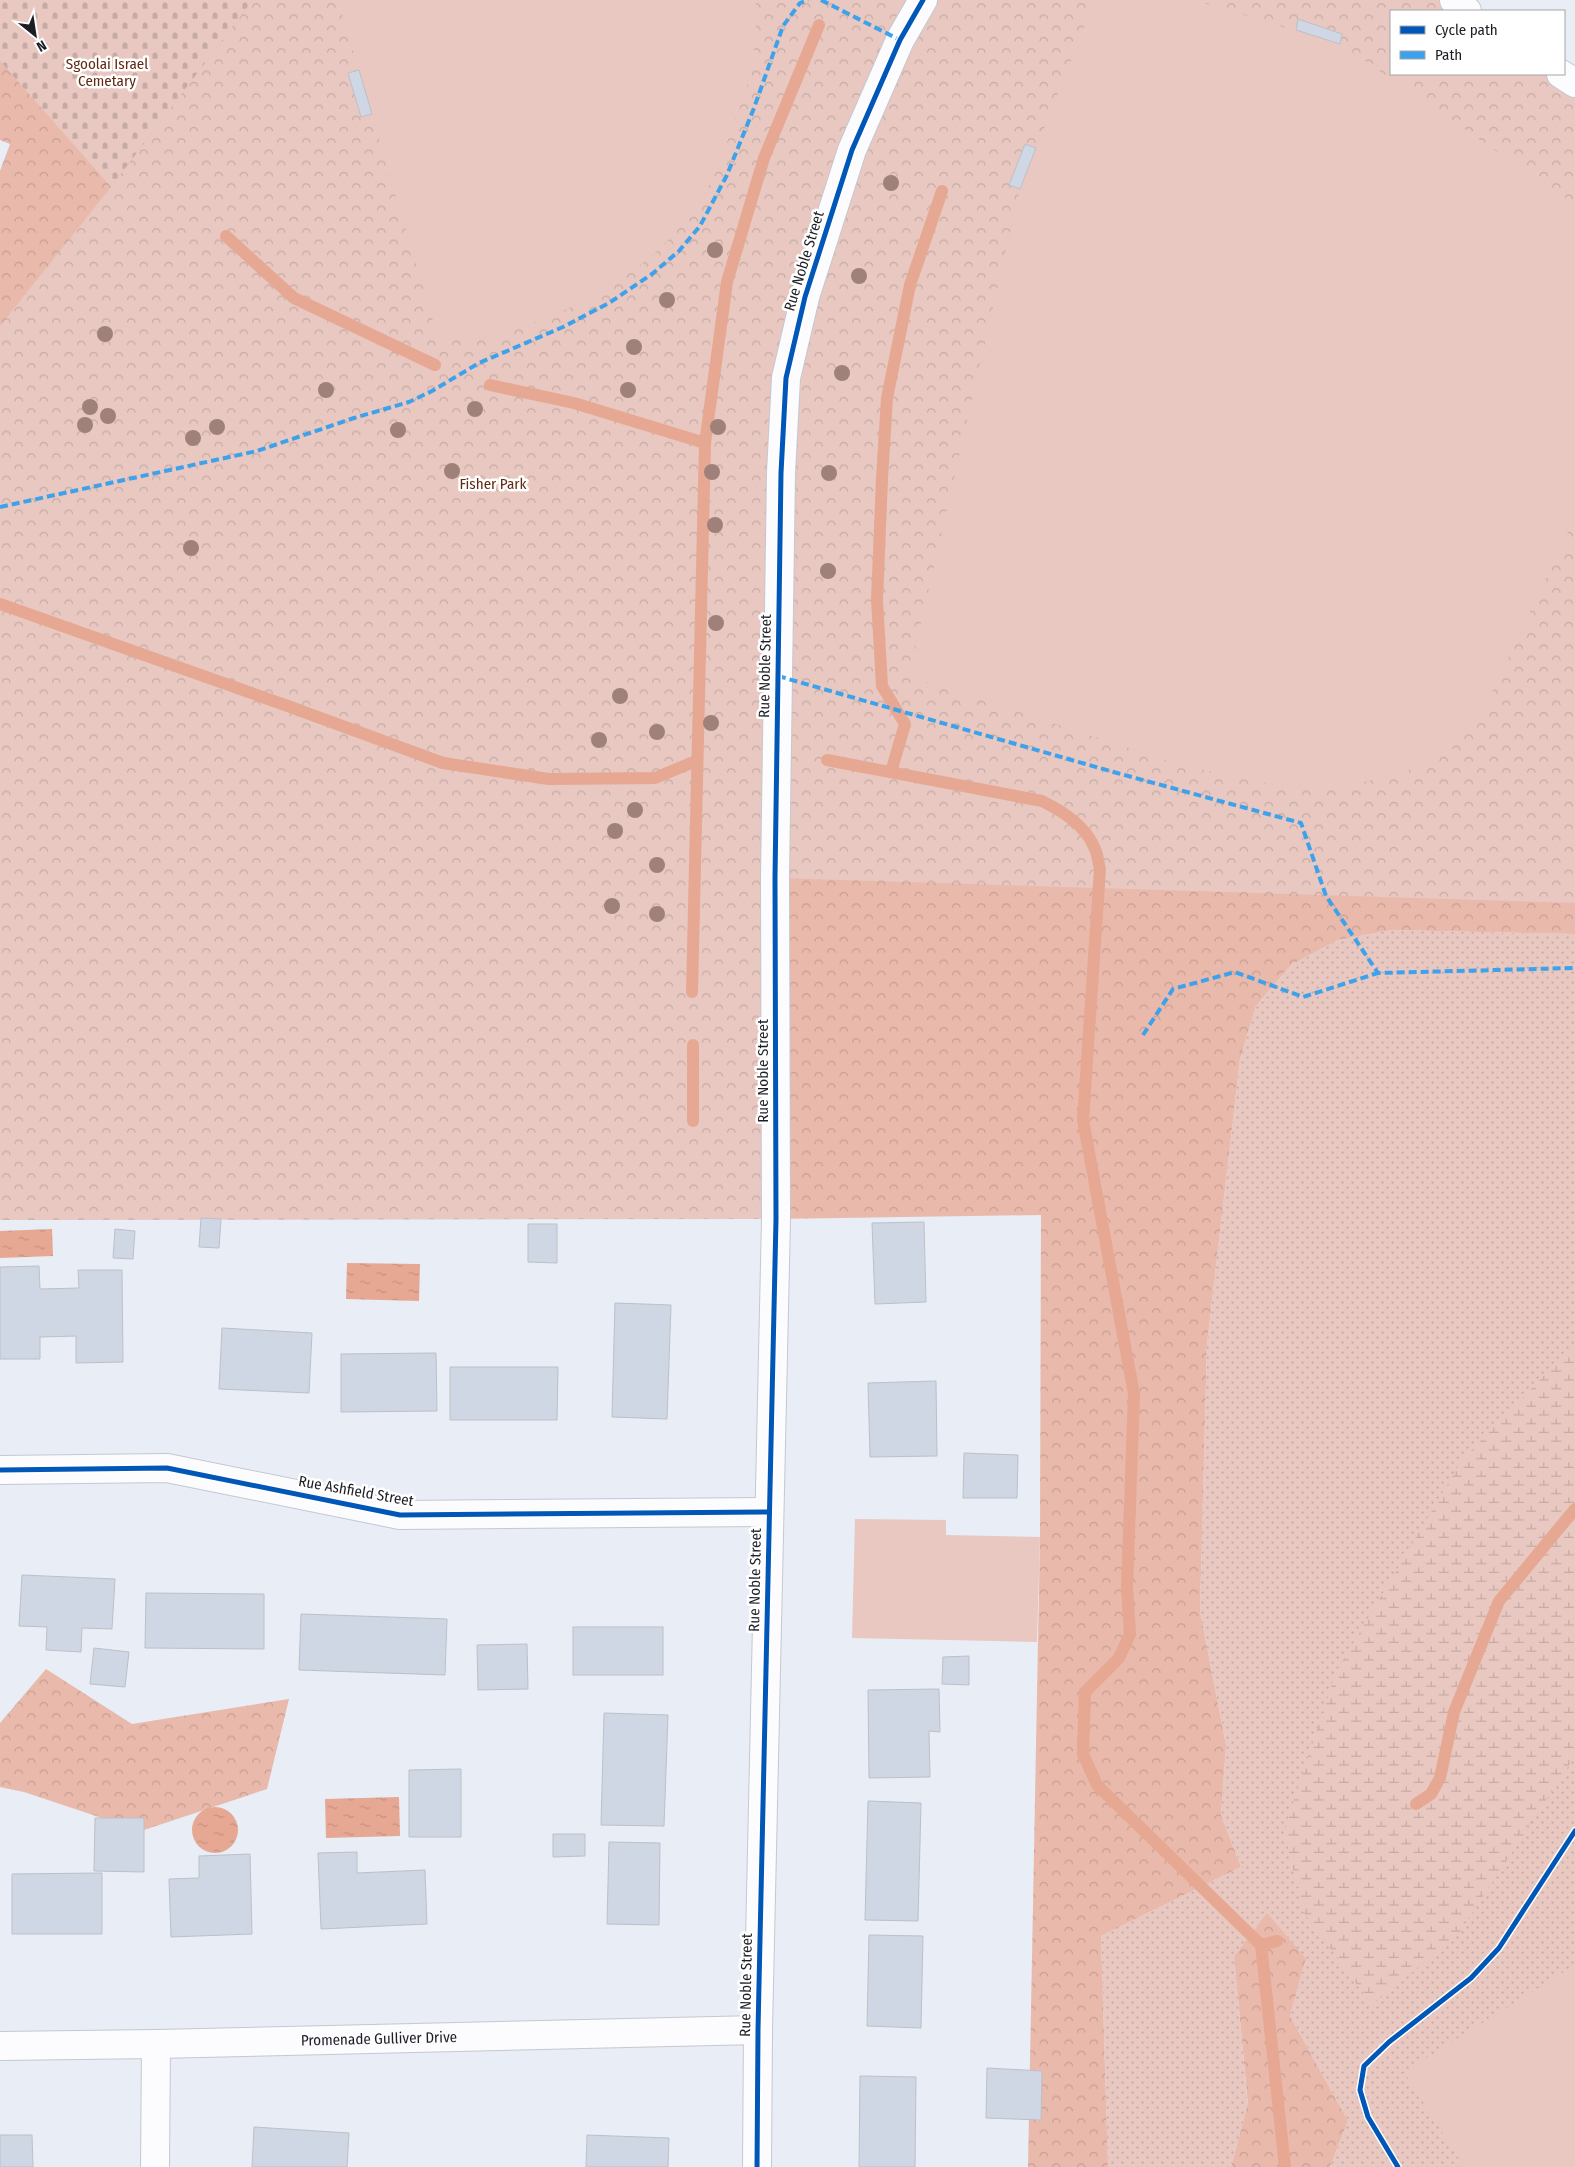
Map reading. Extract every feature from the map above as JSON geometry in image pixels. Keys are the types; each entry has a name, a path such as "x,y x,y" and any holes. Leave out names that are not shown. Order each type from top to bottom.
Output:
{"street":[{"name":"Rue Noble Street","path":"756,2167 776,1219 777,726 780,472 786,378 805,297 852,150 900,40 923,0"},
{"path":"1454,0 1466,10"},
{"path":"1563,75 1575,83"},
{"name":"Rue Ashfield Street","path":"0,1470 167,1468 400,1515 770,1512"},
{"name":"Promenade Gulliver Drive","path":"0,2046 758,2030"},
{"path":"155,2167 156,2044"}],"green space":[{"name":"Sgoolai Israel Cemetary","path":"0,0 253,0 111,187 0,61"},
{"path":"189,0 319,0 0,442 0,171 10,144 0,140 0,38"},
{"name":"Fisher Park","path":"253,0 1454,0 1466,10 1390,10 1390,75 1563,75 1575,83 1575,903 776,878 776,1219 0,1220 0,326 111,187"},
{"path":"338,0 756,0 754,52 746,88 716,172 702,198 685,222 665,243 620,280 568,309 503,333 479,339 453,340 438,338"},
{"path":"1106,0 1194,0 1340,44 1575,205 1575,517 1483,711 1452,748 1454,751 1405,772 1352,785 1296,788 1233,777 1172,762 909,676 1020,189 1089,15 1098,3"},
{"path":"1575,808 1575,934 1392,930 1338,940 1291,965 1256,1006 1240,1059 1207,1344 1200,1611 1226,1745 1221,1815 1241,1867 1101,1936 1108,2167 1028,2167 1040,1537 1041,1215 776,1219 775,878"},
{"path":"1392,930 1575,934 1575,2167 1330,2167 1348,2121 1290,2016 1306,1959 1234,1957 1248,2105 1231,2167 1108,2167 1101,1936 1241,1867 1221,1815 1226,1745 1200,1611 1207,1344 1240,1059 1256,1006 1291,965 1338,940"},
{"path":"1575,1344 1575,1756 1458,1935 1372,2005 1302,1910 1284,1830 1336,1672 1462,1460"},
{"path":"855,1519 946,1520 946,1535 1040,1537 1037,1642 852,1638"},
{"path":"46,1669 132,1724 289,1699 267,1789 141,1831 24,1792 0,1787 0,1723"},
{"path":"1267,1913 1306,1959 1290,2016 1348,2121 1330,2167 1231,2167 1248,2104 1234,1957"},
{"path":"1575,1965 1575,2167 1464,2167 1404,2072"}],"water":[{"path":"52,1229 53,1256 0,1258 0,1231"},
{"path":"347,1263 420,1264 419,1301 346,1299"},
{"path":"399,1797 400,1836 326,1838 325,1799"},
{"path":"210,1807 220,1807 234,1817 238,1830 234,1843 228,1849 220,1853 210,1853 196,1843 192,1835 192,1825 202,1811"}],"building":[{"path":"1298,19 1342,34 1340,44 1296,30"},
{"path":"359,70 372,114 361,117 348,73"},
{"path":"1025,144 1036,148 1020,189 1009,185"},
{"path":"201,1218 221,1219 219,1248 199,1247"},
{"path":"924,1222 926,1302 875,1304 872,1223"},
{"path":"528,1224 557,1224 557,1263 528,1262"},
{"path":"115,1229 135,1231 133,1259 113,1258"},
{"path":"39,1266 40,1289 79,1288 78,1270 122,1270 123,1362 76,1363 76,1336 40,1337 40,1359 0,1359 0,1267"},
{"path":"615,1303 671,1305 667,1419 612,1417"},
{"path":"222,1328 312,1333 309,1393 219,1389"},
{"path":"436,1353 437,1411 341,1412 341,1354"},
{"path":"450,1367 558,1367 557,1420 450,1420"},
{"path":"936,1381 937,1456 870,1457 868,1383"},
{"path":"964,1453 1018,1455 1017,1498 963,1498"},
{"path":"22,1575 115,1579 112,1629 82,1628 81,1652 46,1650 47,1627 19,1626"},
{"path":"146,1593 264,1594 264,1649 145,1648"},
{"path":"301,1614 447,1619 445,1675 299,1670"},
{"path":"573,1627 663,1627 663,1675 573,1675"},
{"path":"527,1644 528,1689 478,1690 477,1645"},
{"path":"94,1648 129,1652 125,1687 90,1684"},
{"path":"969,1656 969,1685 942,1684 943,1657"},
{"path":"939,1689 940,1732 929,1731 930,1777 869,1778 868,1690"},
{"path":"604,1713 668,1715 664,1826 601,1825"},
{"path":"461,1769 461,1837 409,1837 409,1770"},
{"path":"868,1801 921,1803 918,1921 865,1920"},
{"path":"95,1818 144,1818 144,1872 94,1871"},
{"path":"553,1834 585,1834 585,1856 553,1857"},
{"path":"609,1842 660,1843 659,1925 607,1924"},
{"path":"357,1852 357,1873 425,1870 427,1924 321,1929 318,1853"},
{"path":"250,1854 252,1934 171,1937 169,1879 199,1878 199,1856"},
{"path":"102,1873 102,1934 12,1934 12,1874"},
{"path":"869,1935 923,1936 921,2028 867,2026"},
{"path":"987,2068 1042,2071 1041,2120 986,2118"},
{"path":"860,2076 916,2077 915,2167 859,2167"},
{"path":"254,2127 349,2133 347,2167 252,2167"},
{"path":"0,2135 32,2135 33,2167 0,2167"},
{"path":"587,2135 669,2138 668,2167 586,2167"}],"waterway":[{"path":"692,992 705,443 727,282 764,158 819,25"},
{"path":"891,772 905,724 882,686 877,600 887,398 910,285 942,191"},
{"path":"226,236 294,298 435,365"},
{"path":"490,385 574,403 705,443"},
{"path":"0,604 443,763 549,779 655,778 696,761"},
{"path":"827,760 1042,801 1073,820 1086,833 1096,851 1100,869 1083,1120 1134,1394 1127,1587 1130,1634 1119,1658 1085,1692 1083,1754 1097,1785 1261,1945 1285,2167"},
{"path":"693,1045 693,1121"},
{"path":"1416,1804 1431,1794 1440,1778 1454,1712 1499,1601 1575,1509"},
{"path":"1261,1945 1277,1941"}],"marked path":[{"path":"0,507 257,451 354,418 409,402 432,391 479,363 563,327 609,303 652,274 679,251 700,226 727,175 754,108 783,26 800,3 808,0"},
{"path":"821,0 900,40"},
{"path":"778,676 1117,773 1301,823 1326,896 1378,973 1575,968"},
{"path":"1143,1035 1173,989 1235,972 1303,997 1378,973"}],"cycle path":[{"path":"757,2167 758,2030 776,1219 775,878 781,473 786,378 805,297 852,150 900,40 923,0"},
{"path":"0,1470 167,1468 400,1515 769,1512"},
{"path":"1398,2167 1368,2117 1360,2090 1364,2066 1389,2042 1471,1978 1499,1948 1575,1831"}]}
